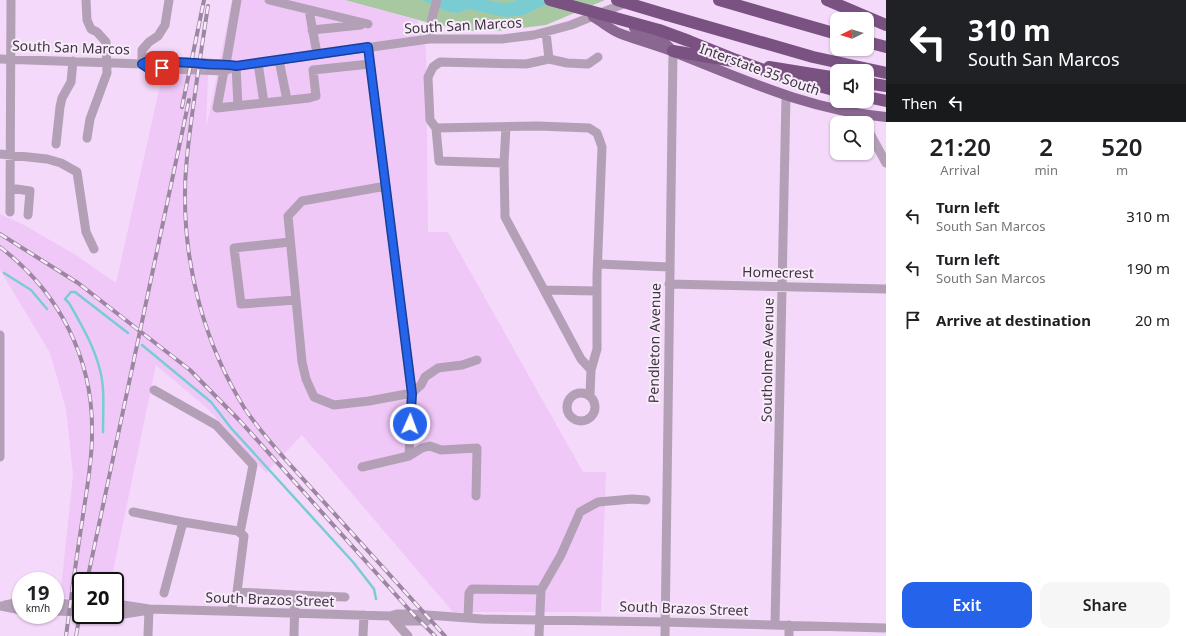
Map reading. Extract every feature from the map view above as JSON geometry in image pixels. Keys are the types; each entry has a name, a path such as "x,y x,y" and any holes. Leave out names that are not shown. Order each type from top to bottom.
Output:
{"highway":[{"path":"550,0 659,30 736,60 815,86 830,89"},
{"path":"617,0 813,57 886,72"},
{"path":"719,0 830,32"},
{"path":"827,0 844,4 886,25"},
{"path":"874,44 886,47"},
{"path":"673,51 830,77"},
{"path":"874,84 886,86"},
{"path":"874,98 886,100"}],"main road":[{"name":"Interstate 35 South","path":"593,17 618,32 673,51 711,68 786,96 852,116"},
{"name":"Interstate 35 South","path":"874,118 886,117"}],"street":[{"path":"10,212 11,0"},
{"path":"86,0 87,20 91,28 106,42 107,62 107,73 90,119 87,138"},
{"path":"142,64 142,50 149,42 158,36 164,25 169,0"},
{"path":"237,0 217,108 316,96 313,70 370,64"},
{"path":"269,0 368,24 312,30"},
{"path":"429,39 436,0"},
{"name":"South San Marcos","path":"0,59 142,64 148,68 236,66 429,39 502,39 546,32 593,17 633,0"},
{"path":"309,10 317,54"},
{"path":"546,32 549,59"},
{"path":"368,47 412,394 409,456"},
{"name":"Pendleton Avenue","path":"665,636 673,51"},
{"path":"504,162 439,161 436,128 430,120 428,77 433,67 440,62 526,64 549,59 567,63 588,64 598,57"},
{"path":"279,60 287,100"},
{"path":"56,144 62,98 71,82 73,61"},
{"path":"258,63 264,103"},
{"path":"236,66 238,106"},
{"name":"Southolme Avenue","path":"775,625 786,96"},
{"path":"436,128 538,126 589,128 597,133 602,147 597,291 597,349 591,370 590,395"},
{"path":"506,127 504,162 505,217 581,359 591,370"},
{"path":"874,140 885,159"},
{"path":"0,154 47,159 61,163 77,172 86,232 94,249"},
{"path":"386,186 302,201 288,216 302,362 306,379 314,397 334,405 412,394 421,385 425,376 438,368 462,365 477,360"},
{"path":"10,188 30,190 28,215"},
{"path":"290,242 234,248 241,304 296,300"},
{"path":"598,264 669,266"},
{"name":"Homecrest","path":"669,284 886,289"},
{"path":"544,290 597,291"},
{"path":"0,335 0,457"},
{"path":"154,390 216,424 253,465 240,533"},
{"path":"362,467 409,456 422,448 430,446 441,450 478,448 476,496"},
{"path":"539,636 541,590 561,555 580,512 598,502 632,499 646,500"},
{"path":"133,512 238,531 244,536 237,592 231,612"},
{"path":"164,593 182,522"},
{"path":"468,617 469,593 472,589 541,590"},
{"path":"237,592 345,597"},
{"path":"294,636 295,595"},
{"path":"0,606 12,604"},
{"name":"South Brazos Street","path":"124,605 149,609 231,612 390,616 397,614 413,614 482,619 540,619 886,628"},
{"path":"0,606 12,608"},
{"path":"148,636 149,609"},
{"name":"South Brazos Street","path":"124,614 149,609"},
{"path":"363,636 364,615"},
{"path":"390,616 408,636"},
{"name":"South Brazos Street","path":"390,616 402,621 420,620 464,622 482,619"},
{"path":"789,625 789,636"}],"shaded area":[{"path":"232,0 345,0 417,20 426,49 428,232 448,232 583,472 606,472 601,612 453,612 302,435 266,473 209,410 156,365 113,572 72,572 72,599 64,598 64,572 63,572 73,475 66,409 50,353 0,270 0,214 24,225 76,255 116,283 163,72 208,74 206,129"},
{"path":"345,0 605,0 546,25 497,31 468,31 426,22"},
{"path":"420,0 487,0 506,3 517,0 555,0 524,15 505,17 469,9 458,13 448,12"}],"waterway":[{"path":"4,273 31,290 47,309"},
{"path":"103,432 102,377 87,335 69,303 65,299 71,292 75,292 128,333"},
{"path":"142,345 211,402 231,428 353,562 374,589 376,599"}],"railway":[{"path":"182,107 204,0"},
{"path":"208,6 189,140 185,192 188,249 193,277 208,332 231,384 245,409 259,429 445,636"},
{"path":"89,572 189,100"},
{"path":"0,234 78,283 190,370 240,421 413,614 435,636"},
{"path":"0,247 21,265 40,285 56,306 69,329 87,380 91,407 91,457 66,636"},
{"path":"76,636 78,624"}],"route":[{"path":"162,68 148,68 142,64 148,61 192,62 236,66 368,47 412,394 410,424"}]}
